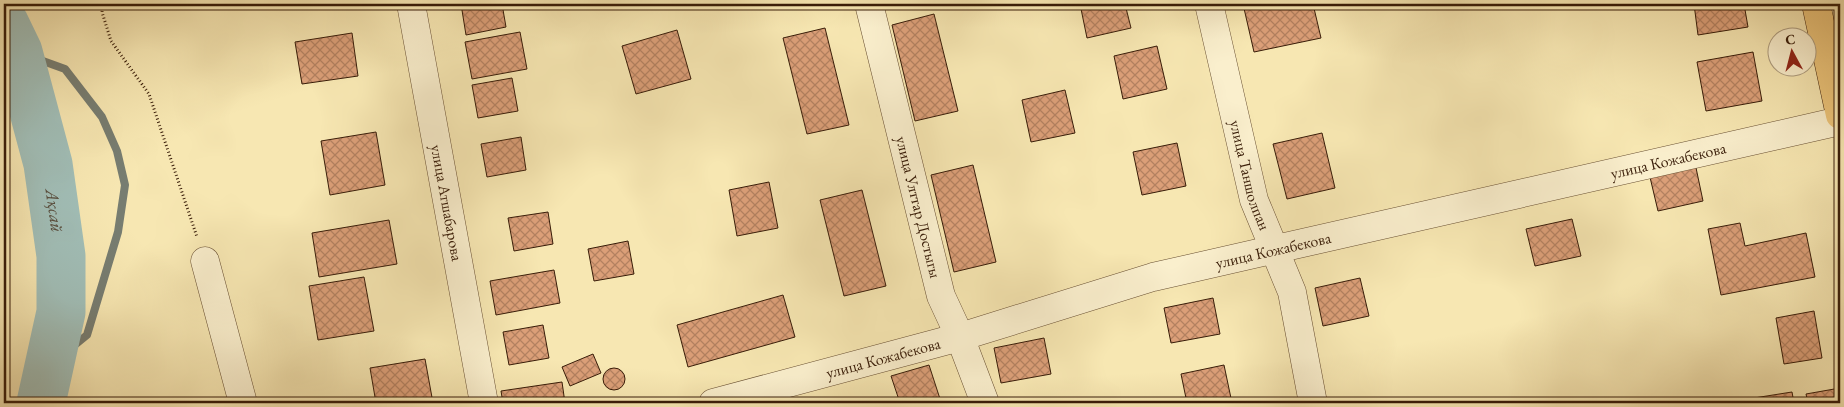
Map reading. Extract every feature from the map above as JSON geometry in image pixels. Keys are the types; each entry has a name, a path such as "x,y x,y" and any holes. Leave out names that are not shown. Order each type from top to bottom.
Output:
{"main road":[{"path":"1816,4 1840,115"}],"street":[{"name":"улица Атшабарова","path":"411,4 484,403"},
{"name":"улица Улттар Достыгы","path":"869,4 941,296 960,336 985,403"},
{"name":"улица Таншолпан","path":"1209,4 1254,200 1292,292 1313,403"},
{"name":"улица Кожабекова","path":"713,403 960,336 1153,277 1840,121"},
{"path":"205,262 243,403"}],"path":[{"path":"103,4 102,12 110,41 149,94 205,262"}],"building":[{"path":"461,4 502,4 506,27 466,35"},
{"path":"1080,4 1125,4 1131,28 1087,38"},
{"path":"1243,4 1313,4 1321,38 1254,52"},
{"path":"1694,4 1744,4 1748,27 1698,35"},
{"path":"934,14 958,111 915,121 892,25"},
{"path":"825,28 849,125 807,134 783,38"},
{"path":"677,30 691,79 636,94 622,46"},
{"path":"520,32 527,69 472,79 465,42"},
{"path":"352,33 358,76 302,84 295,42"},
{"path":"1157,46 1167,89 1123,99 1114,56"},
{"path":"1753,52 1762,101 1706,111 1697,62"},
{"path":"512,78 518,111 478,118 472,85"},
{"path":"1065,90 1075,133 1031,142 1022,100"},
{"path":"376,132 385,185 330,195 321,141"},
{"path":"1322,133 1335,188 1287,199 1273,144"},
{"path":"521,137 526,170 487,177 481,144"},
{"path":"1177,143 1186,186 1142,195 1133,152"},
{"path":"1695,163 1703,201 1658,211 1649,173"},
{"path":"973,165 996,262 954,272 931,175"},
{"path":"769,182 778,228 737,236 729,190"},
{"path":"862,190 886,286 844,296 820,200"},
{"path":"548,212 553,244 514,251 508,218"},
{"path":"1572,219 1581,256 1535,266 1526,229"},
{"path":"389,220 397,264 319,277 312,233"},
{"path":"1740,223 1745,246 1806,233 1815,277 1721,295 1708,229"},
{"path":"628,241 634,274 594,281 588,249"},
{"path":"554,270 560,303 496,315 490,281"},
{"path":"364,277 374,331 318,340 309,286"},
{"path":"1360,278 1369,316 1323,326 1315,288"},
{"path":"783,295 795,337 688,367 677,325"},
{"path":"1213,298 1220,334 1171,343 1164,308"},
{"path":"1814,311 1822,358 1784,364 1776,318"},
{"path":"543,325 549,358 509,365 503,332"},
{"path":"1044,338 1051,374 1001,383 994,348"},
{"path":"593,354 601,373 570,386 562,367"},
{"path":"425,359 433,403 376,403 370,368"},
{"path":"929,365 941,402 900,403 891,376"},
{"path":"1224,365 1232,403 1187,403 1181,374"},
{"path":"614,368 622,371 625,379 622,387 614,390 606,387 603,379 606,371"},
{"path":"562,382 565,403 503,403 501,391"},
{"path":"1840,388 1840,403 1808,403 1806,394"},
{"path":"1792,392 1794,403 1755,403 1754,398"}],"waterway":[{"name":"Ақсай","path":"4,23 18,52 48,164 61,256 61,312 41,403"},
{"path":"18,52 65,69 102,117 117,151 125,185 118,232 87,335 49,366"}]}
